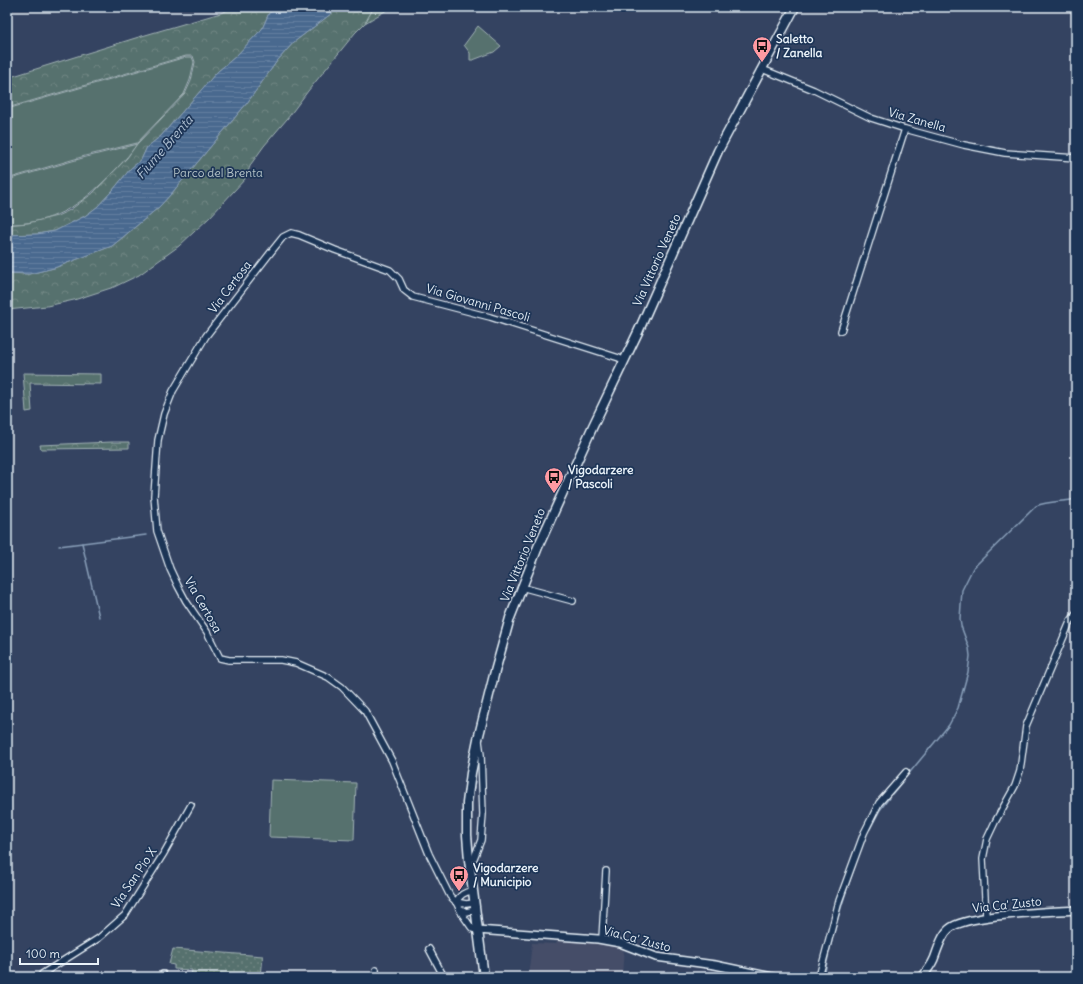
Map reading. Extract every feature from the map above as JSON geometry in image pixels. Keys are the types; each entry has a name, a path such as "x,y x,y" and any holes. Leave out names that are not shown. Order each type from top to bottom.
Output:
{"main road":[{"name":"Via Vittorio Veneto","path":"484,977 472,891 467,835 467,803 478,739 503,640 521,587 563,490 655,296 718,151 795,7"}],"street":[{"name":"Via Zanella","path":"762,69 814,90 871,118 905,129 964,145 1005,153 1076,158"},
{"path":"841,331 905,129"},
{"name":"Via Giovanni Pascoli","path":"291,233 300,235 335,250 390,270 399,279 404,290 413,296 490,317 619,358 624,361"},
{"name":"Via Certosa","path":"291,233 283,237 206,336 173,391 164,414 158,440 154,496 157,531 170,569 178,586 186,601 207,632 220,658 234,660 281,660 296,663 328,677 342,687 365,711 392,761 418,830 450,896 471,927 477,930"},
{"path":"521,587 573,601"},
{"path":"986,917 983,859 987,839 1015,786 1020,771 1026,726 1070,622 1076,614"},
{"path":"469,860 474,858 477,852 481,840 482,829 481,764 480,744 478,739"},
{"path":"820,977 839,900 864,833 879,803 906,772"},
{"name":"Via San Pio X","path":"41,977 42,974 99,938 125,915 164,853 191,805"},
{"path":"602,939 606,871"},
{"path":"457,905 460,895 472,891"},
{"path":"457,905 466,904 474,907"},
{"path":"457,905 466,912 474,907"},
{"name":"Via Ca' Zusto","path":"922,977 930,967 942,939 949,929 965,921 986,917 1076,910"},
{"name":"Via Ca' Zusto","path":"477,930 602,939 620,943 656,957 716,965 741,974 772,977"},
{"path":"430,948 444,977"},
{"path":"376,970 376,977"}],"shaded area":[{"path":"557,940 620,945 624,948 622,977 528,977 532,943 556,944"}],"green space":[{"path":"232,7 280,7 269,13 262,29 235,57 217,72 161,136 147,147 141,160 131,168 97,207 85,216 55,231 37,234 7,235 7,225 28,223 57,216 70,210 93,193 185,94 191,81 195,62 193,56 186,56 7,108 7,78 224,12"},
{"name":"Parco del Brenta","path":"340,7 374,7 365,23 355,33 264,146 251,164 245,179 210,217 179,246 139,275 114,287 74,300 47,306 7,310 7,273 29,274 54,268 112,246 159,207 171,194 247,103 277,61 294,42"},
{"path":"374,7 392,7 365,23"},
{"path":"478,26 501,46 494,52 470,60 470,53 464,45"},
{"path":"186,57 192,57 194,62 190,80 184,94 137,143 85,156 7,179 7,109"},
{"path":"137,144 100,185 77,204 52,217 38,221 7,224 7,180"},
{"path":"23,373 101,374 101,384 30,383 32,411 26,412"},
{"path":"129,442 129,448 41,449 40,445"},
{"path":"271,780 356,783 354,840 269,837"},
{"path":"173,949 263,956 261,977 191,977 192,970 174,969 174,965 169,964"}],"water":[{"name":"Fiume Brenta","path":"280,7 340,7 294,42 277,61 247,103 171,194 159,207 112,246 54,268 29,274 7,273 7,235 37,234 55,231 85,216 97,207 131,168 141,160 147,147 161,136 217,72 235,57 262,29 269,13"}],"waterway":[{"path":"892,794 949,725 958,708 968,672 970,656 960,619 962,590 973,568 1036,506 1045,503 1076,499"},
{"path":"59,546 146,535"},
{"path":"82,543 99,617"},
{"path":"870,829 880,810 889,798"},
{"path":"824,977 837,921 855,866"}],"place":[{"name":"Saletto / Zanella","path":"762,63"},
{"name":"Vigodarzere / Pascoli","path":"554,494"},
{"name":"Vigodarzere / Municipio","path":"459,892"}]}
